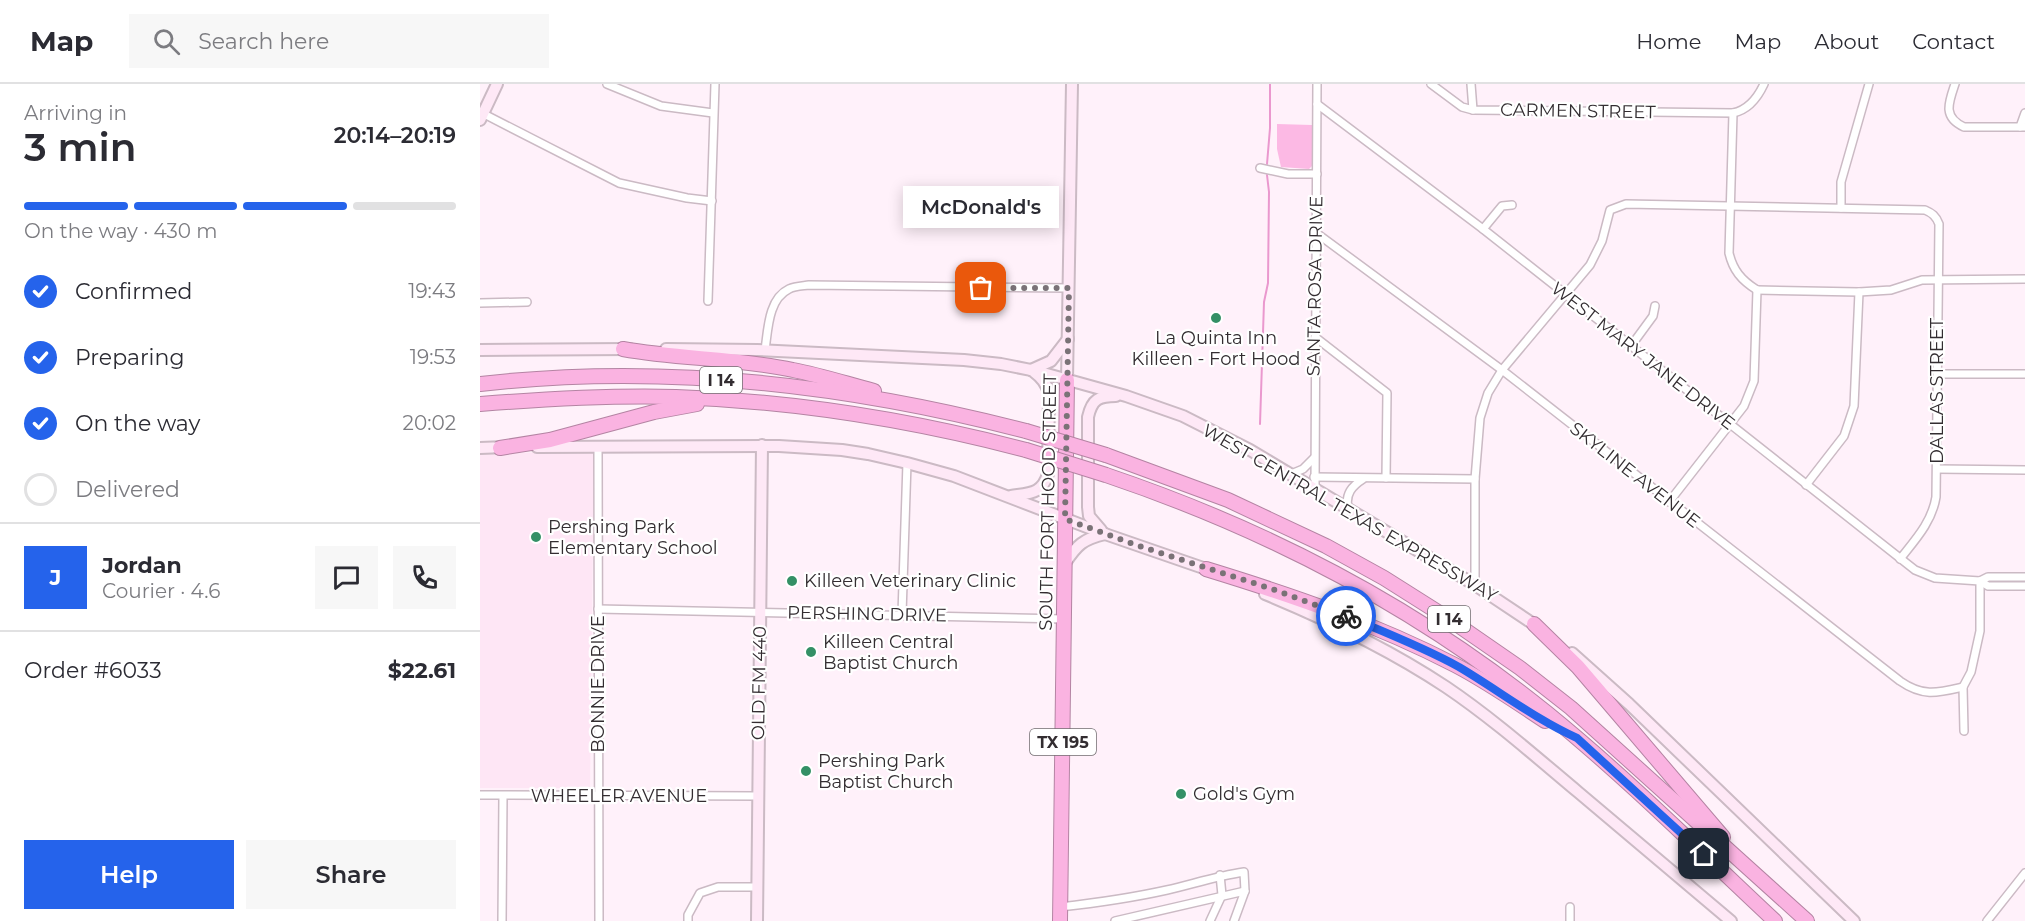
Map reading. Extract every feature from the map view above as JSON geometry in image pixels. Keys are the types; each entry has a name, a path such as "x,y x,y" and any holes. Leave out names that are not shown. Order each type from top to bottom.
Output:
{"highway":[{"path":"623,349 660,356 699,358 793,370 960,414"},
{"name":"I 14","path":"480,384 530,378 655,376 731,380 820,391 960,414 1026,431 1106,455 1228,500 1326,546 1384,578 1520,668 1610,742 1808,921"},
{"name":"SOUTH FORT HOOD STREET","path":"1060,914 1067,380"},
{"name":"I 14","path":"480,404 573,397 723,399 908,423 1026,450 1106,475 1215,514 1312,560 1365,589 1451,642 1520,691 1577,738 1775,921"},
{"path":"500,448 550,440 654,412 723,399"},
{"path":"1206,569 1330,610 1414,645 1456,666 1554,727 1577,738"},
{"path":"1534,624 1578,667 1710,820 1742,863"}],"main road":[{"path":"481,115 496,84"},
{"name":"SOUTH FORT HOOD STREET","path":"1067,380 1072,84"},
{"path":"1008,496 1029,494 1039,490 1045,483 1048,474 1049,393 1047,384 1031,370 1051,361 1068,339"},
{"name":"WEST CENTRAL TEXAS EXPRESSWAY","path":"480,350 765,350 964,360 1031,370 1126,396 1183,416 1292,474 1314,483 1348,508 1474,585 1564,646 1602,679 1854,921"},
{"path":"1105,534 1089,516 1088,417 1090,406 1096,400 1105,396 1126,396"},
{"path":"480,448 762,445 868,454 954,476 1105,534 1206,569 1331,622 1388,651 1447,688 1542,761 1731,921"},
{"name":"OLD FM 440","path":"757,921 762,445"},
{"path":"1065,563 1077,546 1088,539 1105,534"}],"street":[{"path":"607,84 661,106 713,113"},
{"path":"708,301 715,84"},
{"name":"SANTA ROSA DRIVE","path":"1314,483 1317,84"},
{"name":"CARMEN STREET","path":"1431,84 1461,107 1473,110 1733,113"},
{"path":"1472,84 1473,110"},
{"path":"1764,84 1755,100 1740,111 1733,113 1729,253 1732,266 1748,284 1757,290 1859,292 1891,290 1922,280 1938,278 2025,279"},
{"path":"1474,585 1475,479 1480,418 1488,393 1502,370 1590,265 1602,241 1610,210 1626,204 1841,208 1841,182 1869,84"},
{"path":"1955,84 1948,106 1949,113 1957,124 1964,127 2023,127 2025,113"},
{"name":"WEST MARY JANE DRIVE","path":"1317,104 1483,229 1915,570 1935,578 1980,581 1988,586 2025,586"},
{"path":"481,115 619,183 687,198 712,201"},
{"path":"1260,168 1288,174 1317,174"},
{"path":"1483,229 1502,206 1512,205"},
{"name":"DALLAS STREET","path":"1841,208 1924,210 1933,214 1938,224 1935,508 1927,524 1900,559"},
{"name":"SKYLINE AVENUE","path":"1316,232 1502,370 1912,690 1924,692 1963,687"},
{"path":"765,350 769,319 774,305 788,289 796,287 811,285 1069,288"},
{"path":"1669,502 1744,406 1754,381 1757,290"},
{"path":"1806,485 1844,436 1854,406 1859,292"},
{"path":"480,303 527,302"},
{"path":"1631,346 1653,316 1655,306"},
{"path":"1315,337 1387,393 1386,478"},
{"path":"1938,374 2025,375"},
{"name":"BONNIE DRIVE","path":"597,446 598,921"},
{"path":"1292,474 1303,469 1314,458"},
{"path":"902,614 907,463"},
{"path":"1937,469 2025,470"},
{"path":"1314,483 1364,478 1475,479"},
{"path":"1348,508 1346,500 1348,494 1354,485 1364,478"},
{"name":"WEST MARY JANE DRIVE","path":"1980,581 1988,577 2025,577"},
{"path":"1964,731 1963,687 1971,672 1980,631 1980,581"},
{"name":"PERSHING DRIVE","path":"598,609 1064,619"},
{"name":"WHEELER AVENUE","path":"480,795 758,796"},
{"path":"502,921 503,796"},
{"path":"1060,914 1220,875 1244,872 1245,891 1234,921"},
{"path":"1988,921 2025,873"},
{"path":"1210,921 1222,896 1220,875"},
{"path":"688,921 688,915 700,892 718,887 757,887"},
{"path":"1115,921 1245,891"},
{"path":"1570,907 1570,921"}],"shaded area":[{"path":"1277,124 1312,125 1312,166 1309,169 1281,167 1277,149"},
{"name":"Pershing Park Elementary School","path":"594,452 590,788 480,788 480,453"}],"waterway":[{"path":"1267,164 1270,84"},
{"path":"1260,424 1264,302 1268,283 1269,192 1267,175"}],"way so far":[{"path":"981,288 1069,288 1065,519 1346,616"}],"place":[{"name":"McDonald's","path":"981,288"},
{"name":"La Quinta Inn Killeen - Fort Hood","path":"1216,318"},
{"name":"Pershing Park Elementary School","path":"536,537"},
{"name":"Killeen Veterinary Clinic","path":"792,581"},
{"name":"Killeen Central Baptist Church","path":"811,652"},
{"name":"Pershing Park Baptist Church","path":"806,771"},
{"name":"Gold's Gym","path":"1181,794"}],"route":[{"path":"1346,616 1388,633 1456,666 1554,727 1577,738 1704,854"}]}
